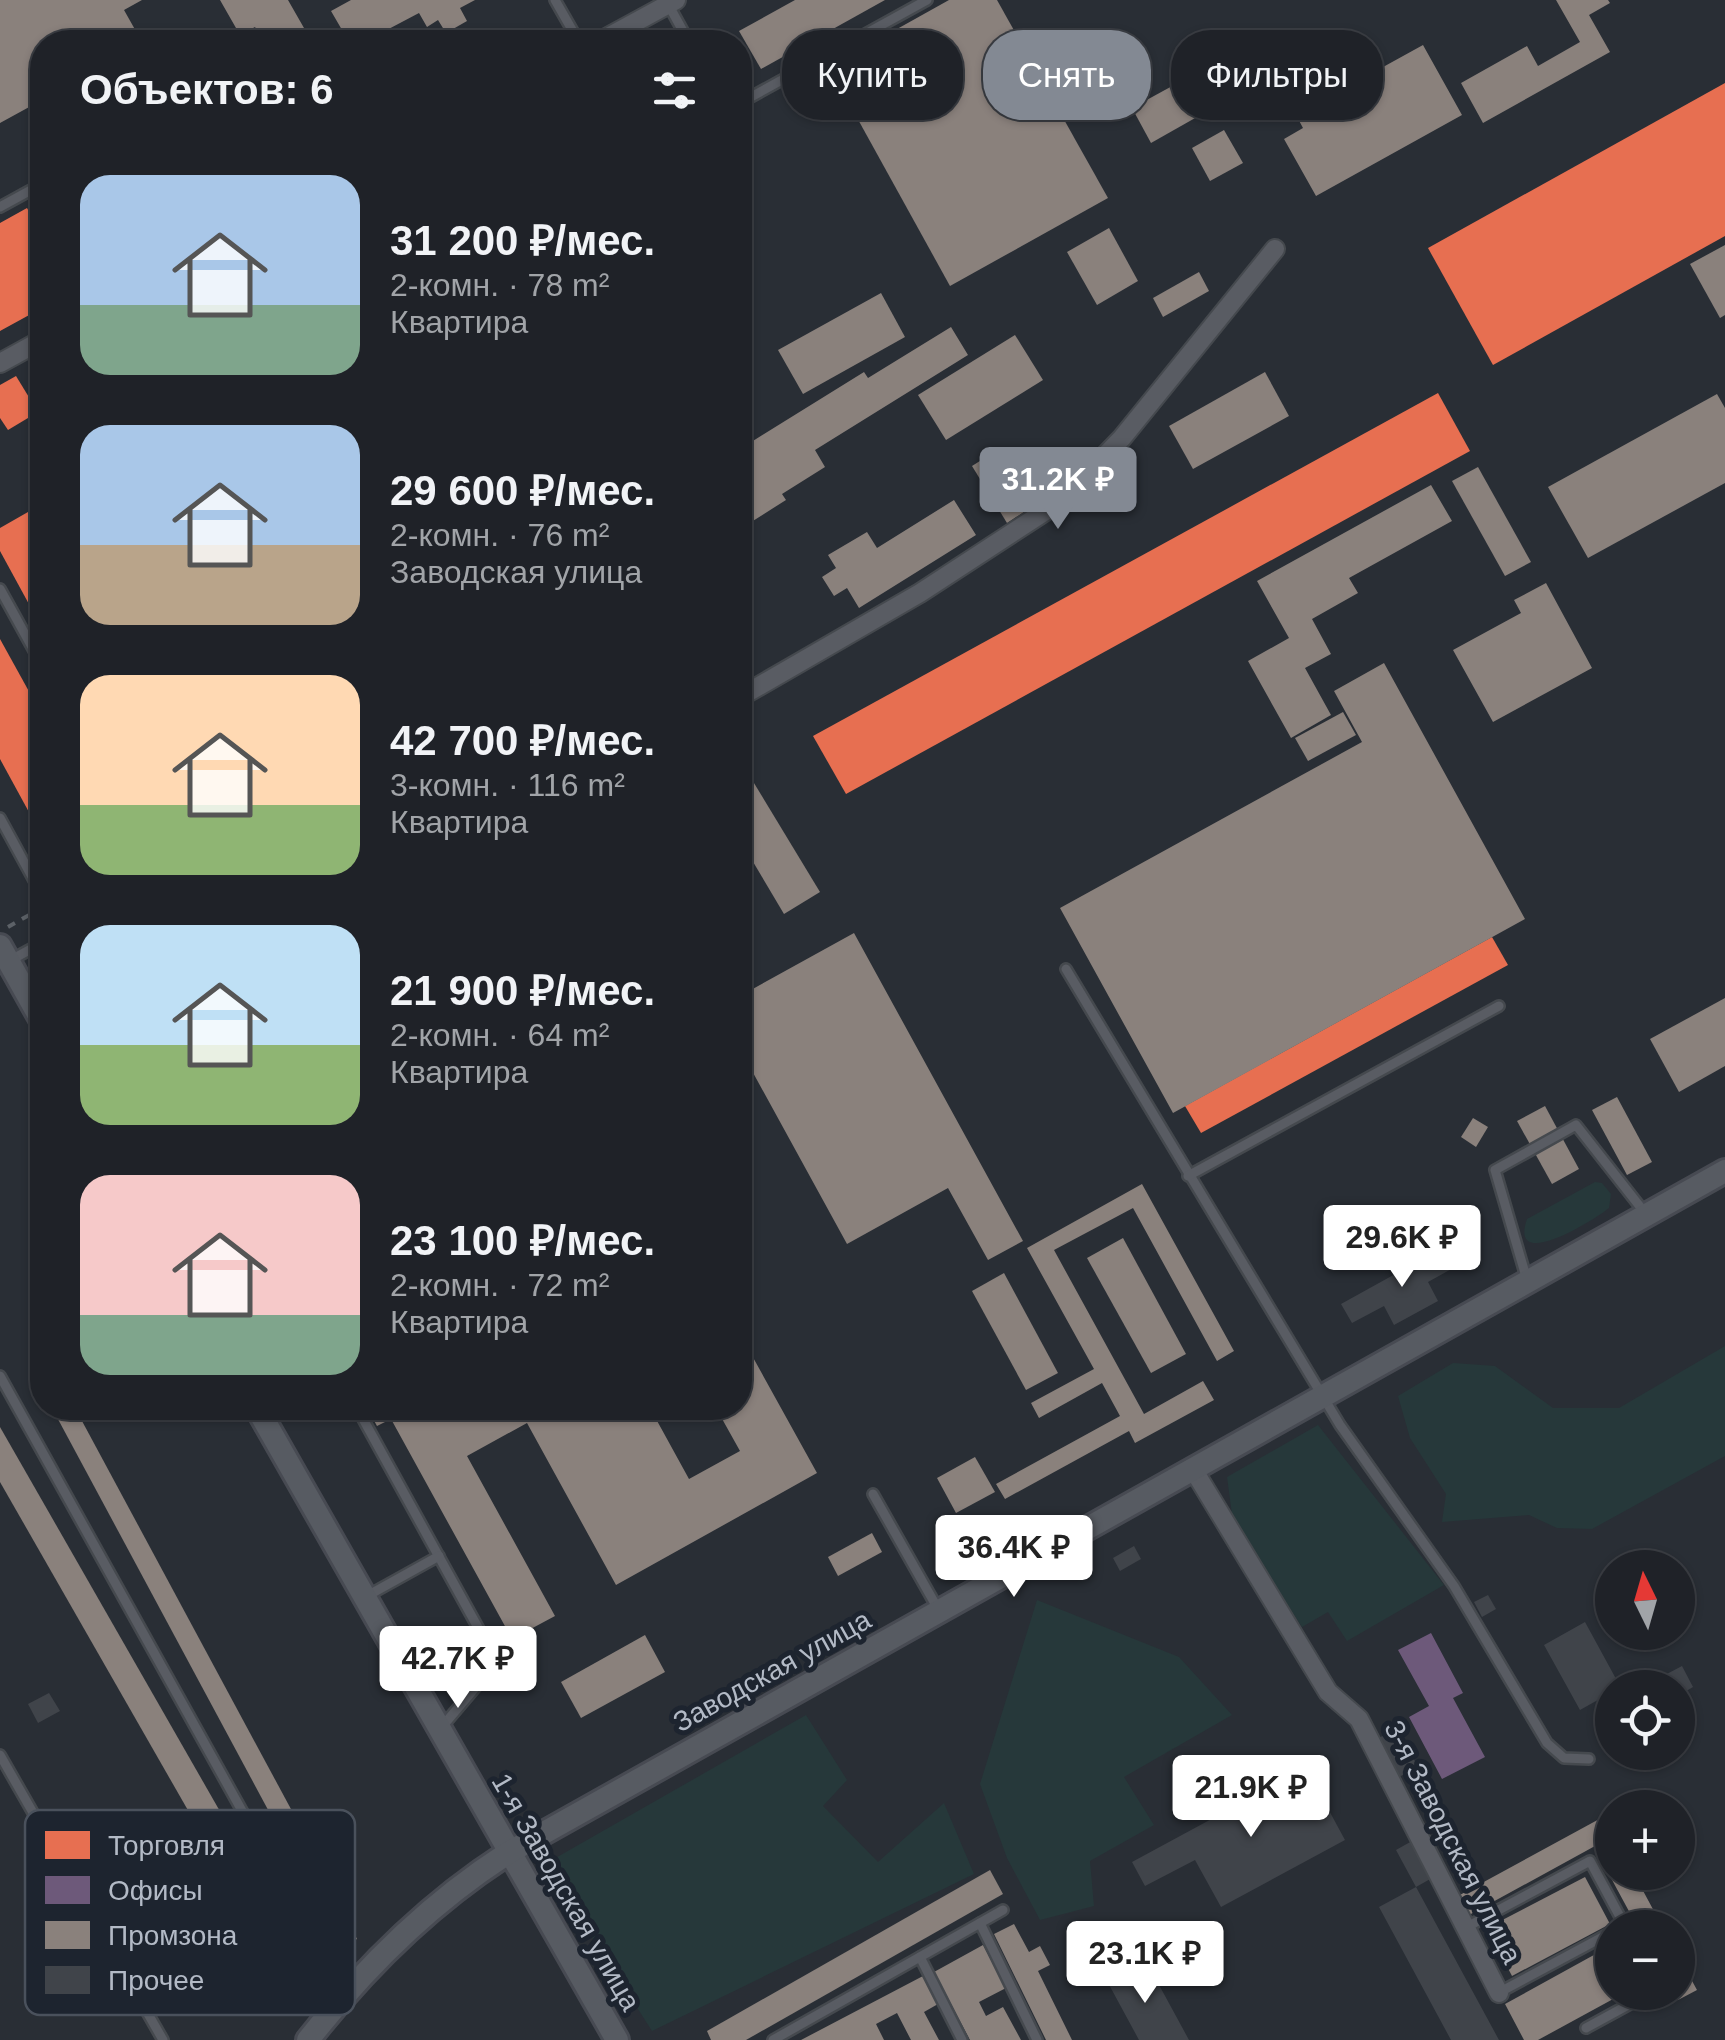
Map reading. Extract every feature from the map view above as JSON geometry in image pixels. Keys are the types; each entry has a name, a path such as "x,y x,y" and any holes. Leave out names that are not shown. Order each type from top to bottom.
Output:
{"main road":[{"path":"6,945 30,989"},
{"name":"Заводская улица","path":"355,1983 405,1931 468,1878 508,1853 1725,1170"},
{"name":"1-я Заводская улица","path":"263,1420 617,2040"},
{"name":"Заводская улица","path":"308,2040 328,2015"}],"street":[{"path":"621,30 672,2"},
{"path":"752,690 920,594 1061,501 1122,438 1275,249"},
{"path":"0,363 30,347"},
{"name":"3-я Заводская улица","path":"1194,1469 1328,1692 1360,1718 1499,1992"}],"lane":[{"path":"555,0 572,30"},
{"path":"752,96 926,0"},
{"path":"672,2 684,30"},
{"path":"0,207 30,191"},
{"path":"0,589 30,644"},
{"path":"0,818 30,872"},
{"path":"1066,969 1322,1398 1454,1586 1546,1743 1564,1758 1589,1760"},
{"path":"1188,1176 1499,1006"},
{"path":"1528,1282 1494,1170 1576,1125 1647,1215"},
{"path":"0,1376 242,1810"},
{"path":"364,1420 498,1662 438,1730"},
{"path":"873,1494 940,1612"},
{"path":"364,1598 440,1556"},
{"path":"0,1755 31,1810"},
{"path":"1465,1928 1590,1861 1615,1910"},
{"path":"773,2040 1004,1910"},
{"path":"980,1923 1037,2040"},
{"path":"1499,1992 1595,1941"},
{"path":"920,1957 962,2040"},
{"path":"1586,2028 1619,2010"},
{"path":"149,2015 163,2040"}],"path":[{"path":"6,945 30,920"}],"shaded area":[{"path":"1595,1182 1602,1183 1611,1194 1609,1208 1556,1238 1530,1242 1525,1235 1527,1219"},
{"path":"1725,1346 1725,1456 1592,1529 1557,1528 1529,1515 1442,1522 1446,1494 1410,1438 1398,1396 1453,1363 1495,1366 1553,1408 1619,1408"},
{"path":"1318,1425 1444,1585 1347,1641 1328,1612 1302,1627 1233,1522 1227,1477"},
{"path":"1037,1600 1179,1657 1232,1715 1124,1777 1154,1825 1090,1861 1094,1906 1040,1920 1007,1858 980,1784"},
{"path":"806,1715 847,1780 823,1806 878,1862 944,1803 974,1874 652,2031 545,1864"}],"building: Торговля":[{"path":"1725,83 1725,236 1493,365 1428,248"},
{"path":"27,208 30,213 30,315 0,331 0,223"},
{"path":"16,376 30,399 30,417 8,430 0,418 0,385"},
{"path":"1438,393 1470,451 846,794 813,736"},
{"path":"30,511 30,606 0,551 0,528"},
{"path":"0,639 30,693 30,814 0,759"},
{"path":"1492,937 1508,965 1201,1133 1185,1106"}],"building: Офисы":[{"path":"1431,1633 1463,1693 1453,1698 1485,1757 1442,1779 1409,1717 1429,1706 1398,1650"}],"building: Промзона":[{"path":"0,0 142,0 124,10 135,30 30,30 30,107 0,123"},
{"path":"220,0 288,0 305,30 255,27 237,30"},
{"path":"351,0 475,0 460,8 467,21 451,30 444,30 438,20 427,27 419,13 387,30 342,30 331,11"},
{"path":"795,0 885,0 831,30 782,30 782,57 761,69 752,53 752,30 741,30"},
{"path":"949,0 997,0 1014,30 983,30 983,120 1064,120 1108,198 950,286 858,120 963,120 963,30 895,30"},
{"path":"1556,0 1608,0 1610,3 1589,15 1610,52 1483,123 1461,83 1527,46 1538,66 1580,42"},
{"path":"1423,45 1462,115 1316,196 1284,139 1303,128 1299,120 1383,120 1383,67"},
{"path":"1171,87 1171,120 1192,120 1151,143 1139,120 1151,120 1151,98"},
{"path":"1224,130 1243,163 1210,181 1192,148"},
{"path":"1109,228 1138,281 1097,305 1067,252"},
{"path":"1725,245 1725,315 1720,318 1690,264"},
{"path":"1199,272 1209,291 1163,317 1153,298"},
{"path":"881,293 905,337 803,394 778,350"},
{"path":"951,327 968,355 815,450 825,467 782,494 786,500 752,521 752,442 864,372 868,378"},
{"path":"1015,335 1043,380 946,440 918,395"},
{"path":"1265,372 1289,416 1193,469 1169,426"},
{"path":"1717,394 1725,408 1725,483 1588,558 1548,487"},
{"path":"991,454 1027,510 1007,523 972,466"},
{"path":"1478,467 1531,562 1505,576 1452,481"},
{"path":"1431,485 1452,521 1349,578 1358,593 1312,619 1331,654 1305,668 1331,715 1291,738 1248,661 1289,638 1257,581"},
{"path":"954,500 976,535 859,608 847,588 834,596 822,577 836,568 828,555 867,532 877,548"},
{"path":"1546,583 1592,668 1493,722 1453,650 1521,613 1514,600"},
{"path":"1384,663 1525,919 1173,1113 1060,908 1362,742 1334,691"},
{"path":"1343,712 1356,735 1308,761 1295,738"},
{"path":"752,780 820,892 784,914 752,860"},
{"path":"854,933 1023,1241 988,1260 948,1188 847,1244 752,1071 752,989"},
{"path":"1725,998 1725,1066 1679,1092 1650,1039"},
{"path":"1617,1097 1652,1162 1627,1175 1592,1110"},
{"path":"1545,1106 1579,1169 1552,1184 1517,1121"},
{"path":"1473,1118 1488,1127 1476,1147 1461,1137"},
{"path":"1142,1184 1234,1351 1217,1361 1133,1208 1054,1250 1144,1414 1203,1381 1214,1400 1135,1443 1129,1431 1005,1499 996,1484 1120,1416 1102,1383 1039,1418 1031,1403 1094,1369 1027,1248"},
{"path":"1123,1238 1186,1354 1151,1373 1087,1258"},
{"path":"1004,1273 1058,1373 1026,1390 972,1291"},
{"path":"752,1356 817,1473 616,1585 527,1423 467,1456 555,1616 512,1639 392,1420 657,1420 689,1479 740,1451 723,1420 752,1420"},
{"path":"58,1420 81,1420 291,1810 268,1810"},
{"path":"0,1427 219,1810 188,1810 0,1482"},
{"path":"975,1457 995,1492 956,1513 937,1478"},
{"path":"872,1533 882,1552 838,1576 828,1557"},
{"path":"645,1635 665,1672 581,1718 561,1682"},
{"path":"1595,1821 1595,1846 1469,1915 1458,1896"},
{"path":"990,1870 1003,1894 746,2040 711,2040 707,2031"},
{"path":"1585,1877 1603,1910 1595,1910 1595,1932 1512,1976 1487,1928"},
{"path":"1617,1890 1643,1890 1653,1910 1628,1910"},
{"path":"1014,1924 1029,1952 1040,1946 1050,1965 1038,1971 1072,2040 1046,2040 994,1934"},
{"path":"983,1945 1006,1988 979,2002 986,2016 1003,2007 1021,2040 970,2040 934,1972"},
{"path":"1595,1954 1595,2009 1538,2040 1524,2040 1505,2004"},
{"path":"923,1976 938,2004 924,2012 939,2040 911,2040 897,2013 876,2024 884,2040 801,2040"}],"building: Прочее":[{"path":"1444,1247 1455,1267 1428,1282 1438,1301 1394,1325 1384,1306 1352,1323 1341,1304"},
{"path":"1134,1546 1141,1559 1120,1571 1113,1558"},
{"path":"1488,1595 1496,1609 1482,1617 1474,1602"},
{"path":"1585,1622 1595,1640 1595,1650 1600,1650 1611,1670 1595,1670 1595,1702 1580,1710 1544,1645"},
{"path":"49,1693 60,1711 38,1723 28,1704"},
{"path":"1397,1728 1418,1767 1399,1777 1377,1739"},
{"path":"1306,1768 1345,1840 1221,1907 1195,1860 1145,1886 1132,1862"},
{"path":"1412,1841 1432,1878 1416,1887 1396,1850"},
{"path":"1416,1887 1499,2040 1451,2040 1379,1907"},
{"path":"1115,1960 1129,1984 1152,1972 1189,2040 1139,2040 1100,1968"}]}
